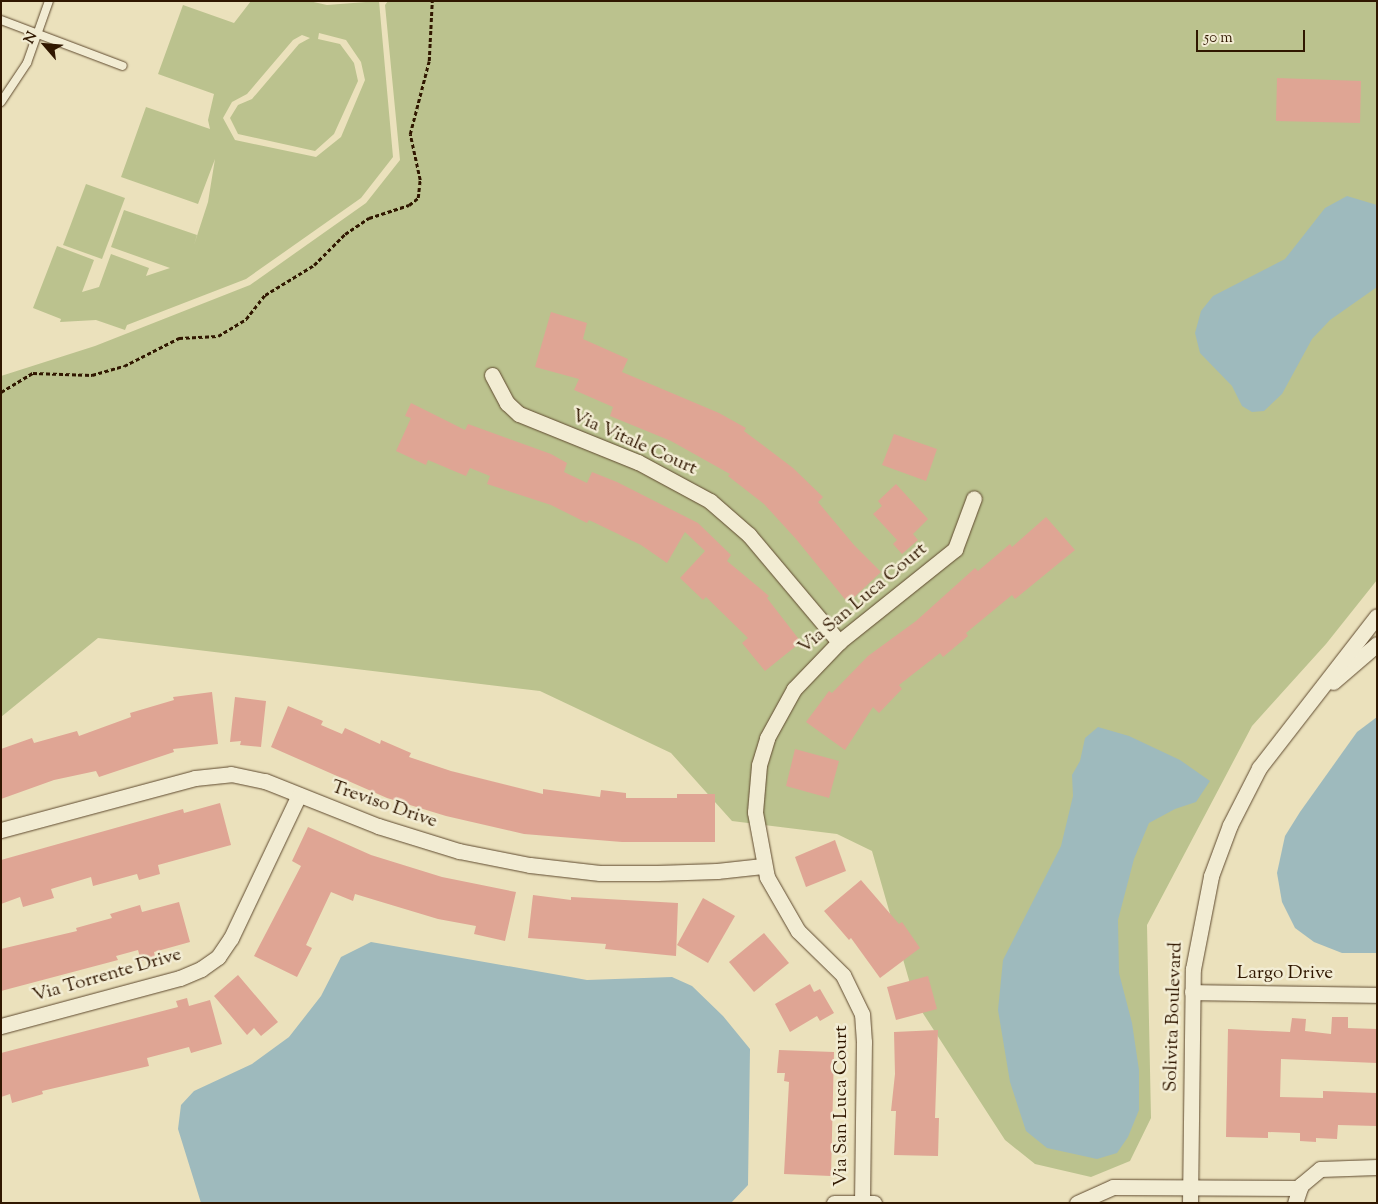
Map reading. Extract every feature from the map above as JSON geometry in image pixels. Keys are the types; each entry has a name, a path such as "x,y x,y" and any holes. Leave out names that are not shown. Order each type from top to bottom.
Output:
{"street":[{"name":"Via Vitale Court","path":"492,375 507,403 519,414 638,462 710,501 749,534 839,642"},
{"name":"Via San Luca Court","path":"862,1203 864,1042 859,1004 843,975 804,939 791,922 763,866 756,804 760,765 767,738 794,689 839,642 955,549 974,498"},
{"name":"Solivita Boulevard","path":"1190,1195 1192,992 1202,911 1218,853 1259,768 1302,710 1377,616"},
{"name":"Solivita Boulevard","path":"1302,710 1377,644"},
{"name":"Treviso Drive","path":"1,830 195,778 231,774 265,781 387,829 459,851 530,865 600,873 716,872 763,866"},
{"name":"Via Torrente Drive","path":"1,1026 180,978 201,969 218,957 232,938 300,795"},
{"name":"Largo Drive","path":"1192,992 1377,995"},
{"path":"1077,1203 1106,1187 1190,1195 1297,1196 1310,1176 1326,1168 1377,1167"},
{"path":"834,1203 874,1203"}],"lane":[{"path":"1,102 28,63 49,1"},
{"path":"1,20 123,66"}],"path":[{"path":"1,392 33,373 92,375 124,366 179,338 218,336 246,319 265,295 314,265 345,234 369,218 409,205 418,198 420,180 410,134 429,61 432,1"},
{"path":"614,1 629,1"}],"green space":[{"path":"251,1 309,1 327,5 379,1 393,157 361,198 246,279 127,325 125,330 96,320 60,322 61,319 33,308 57,246 94,260 82,292 99,287 111,254 149,268 146,276 170,268 111,247 124,210 197,235 194,245 208,202 215,159 198,204 121,177 146,107 210,129 208,120 214,94 158,74 183,5 234,23","holes":["319,33 346,40 361,62 365,80 341,137 316,157 235,140 223,118 232,102 247,94 293,40 302,35 310,38 299,44 252,99 238,105 230,118 238,134 315,151 334,134 358,81 354,63 340,44 318,39"]},
{"path":"388,1 1377,1 1377,580 1326,644 1252,726 1147,925 1151,1118 1130,1161 1091,1177 1035,1164 1005,1140 915,1001 872,851 837,834 732,821 671,753 540,691 98,638 1,717 1,376 95,346 250,285 366,203 400,160 385,5"},
{"path":"86,184 125,198 102,259 63,245"}],"water":[{"path":"1347,196 1377,205 1377,287 1330,320 1312,339 1282,394 1264,411 1252,412 1242,406 1232,386 1200,353 1195,333 1201,311 1213,296 1285,259 1325,208"},
{"path":"1377,717 1377,953 1342,953 1314,942 1295,928 1282,902 1277,873 1285,836 1300,812 1357,732"},
{"path":"1098,727 1129,736 1180,760 1210,781 1196,802 1175,809 1149,823 1134,859 1118,920 1119,973 1132,1023 1139,1070 1139,1110 1128,1137 1117,1153 1097,1159 1047,1148 1026,1131 1010,1082 998,1010 1003,960 1061,846 1073,796 1072,775 1080,761 1085,738"},
{"path":"371,942 587,980 672,977 692,986 723,1016 750,1049 748,1185 731,1203 201,1203 178,1129 181,1105 194,1091 252,1064 289,1037 321,996 341,957"}],"building":[{"path":"1277,78 1361,81 1360,123 1276,121"},
{"path":"551,312 587,323 583,339 628,359 622,372 719,413 746,428 744,431 793,468 823,497 818,502 854,545 881,572 848,603 796,539 764,504 728,476 730,474 671,441 610,416 613,407 574,390 579,379 535,367"},
{"path":"411,403 465,430 468,424 551,454 567,463 564,472 587,483 592,472 617,482 698,523 731,555 727,561 769,596 767,598 801,642 765,671 742,643 748,638 706,597 703,600 680,578 705,551 685,532 667,563 641,545 589,520 587,523 551,505 487,484 490,476 470,468 466,476 428,460 426,465 396,451 411,418 405,416"},
{"path":"894,434 937,449 926,481 882,465"},
{"path":"896,484 928,519 913,534 918,540 902,554 893,544 897,540 873,514 882,506 878,501"},
{"path":"1046,517 1075,550 1015,599 1012,595 966,633 968,636 943,657 940,653 899,685 902,689 879,713 873,707 845,750 806,722 829,691 832,693 868,656 916,621 975,568 978,571 1010,544 1012,547"},
{"path":"212,692 218,744 173,749 174,752 99,777 96,771 54,780 1,799 1,749 32,738 34,743 77,731 79,736 131,717 130,713 174,700 173,697"},
{"path":"235,697 266,701 261,747 240,745 241,741 230,742"},
{"path":"288,706 323,721 321,725 342,734 345,728 380,744 381,740 411,753 409,757 451,771 543,794 543,789 600,797 601,790 626,793 626,798 677,798 677,794 715,794 715,842 622,842 524,834 446,816 387,798 271,747"},
{"path":"795,749 839,761 829,798 786,786"},
{"path":"220,803 231,845 158,865 160,874 139,880 137,874 93,886 91,877 51,889 54,898 23,907 20,897 1,904 1,860 183,809 184,813"},
{"path":"308,827 371,855 442,877 516,892 505,941 474,934 476,926 438,919 355,894 353,901 331,892 306,945 312,948 297,977 254,956 301,866 292,861"},
{"path":"835,840 846,871 806,887 795,857"},
{"path":"861,880 899,924 902,922 920,948 880,978 851,938 849,940 824,911"},
{"path":"533,895 571,900 571,897 678,903 676,956 605,949 606,944 528,938"},
{"path":"703,898 735,916 708,963 677,945"},
{"path":"179,902 190,942 154,952 155,957 141,961 138,950 116,956 118,960 1,991 1,949 77,931 76,928 112,918 110,914 140,905 142,912"},
{"path":"764,933 789,963 754,992 729,962"},
{"path":"238,975 278,1022 261,1036 254,1028 247,1035 214,996"},
{"path":"928,976 937,1009 896,1020 887,987"},
{"path":"810,984 814,992 820,989 834,1013 820,1021 817,1016 790,1032 775,1004"},
{"path":"187,998 189,1006 210,1000 222,1044 191,1053 189,1047 147,1058 149,1066 42,1091 43,1094 12,1103 10,1094 1,1097 1,1053 178,1007 176,1001"},
{"path":"1332,1017 1348,1017 1348,1028 1377,1029 1377,1063 1281,1059 1280,1097 1323,1098 1323,1091 1377,1093 1377,1126 1338,1125 1337,1139 1316,1138 1316,1142 1300,1141 1300,1133 1268,1132 1268,1138 1226,1137 1228,1029 1290,1032 1292,1018 1306,1019 1305,1031 1331,1034"},
{"path":"938,1030 935,1118 939,1118 938,1156 894,1155 896,1111 891,1111 895,1074 894,1032"},
{"path":"779,1050 834,1052 831,1176 784,1174 789,1082 784,1081 785,1073 777,1073"}]}
